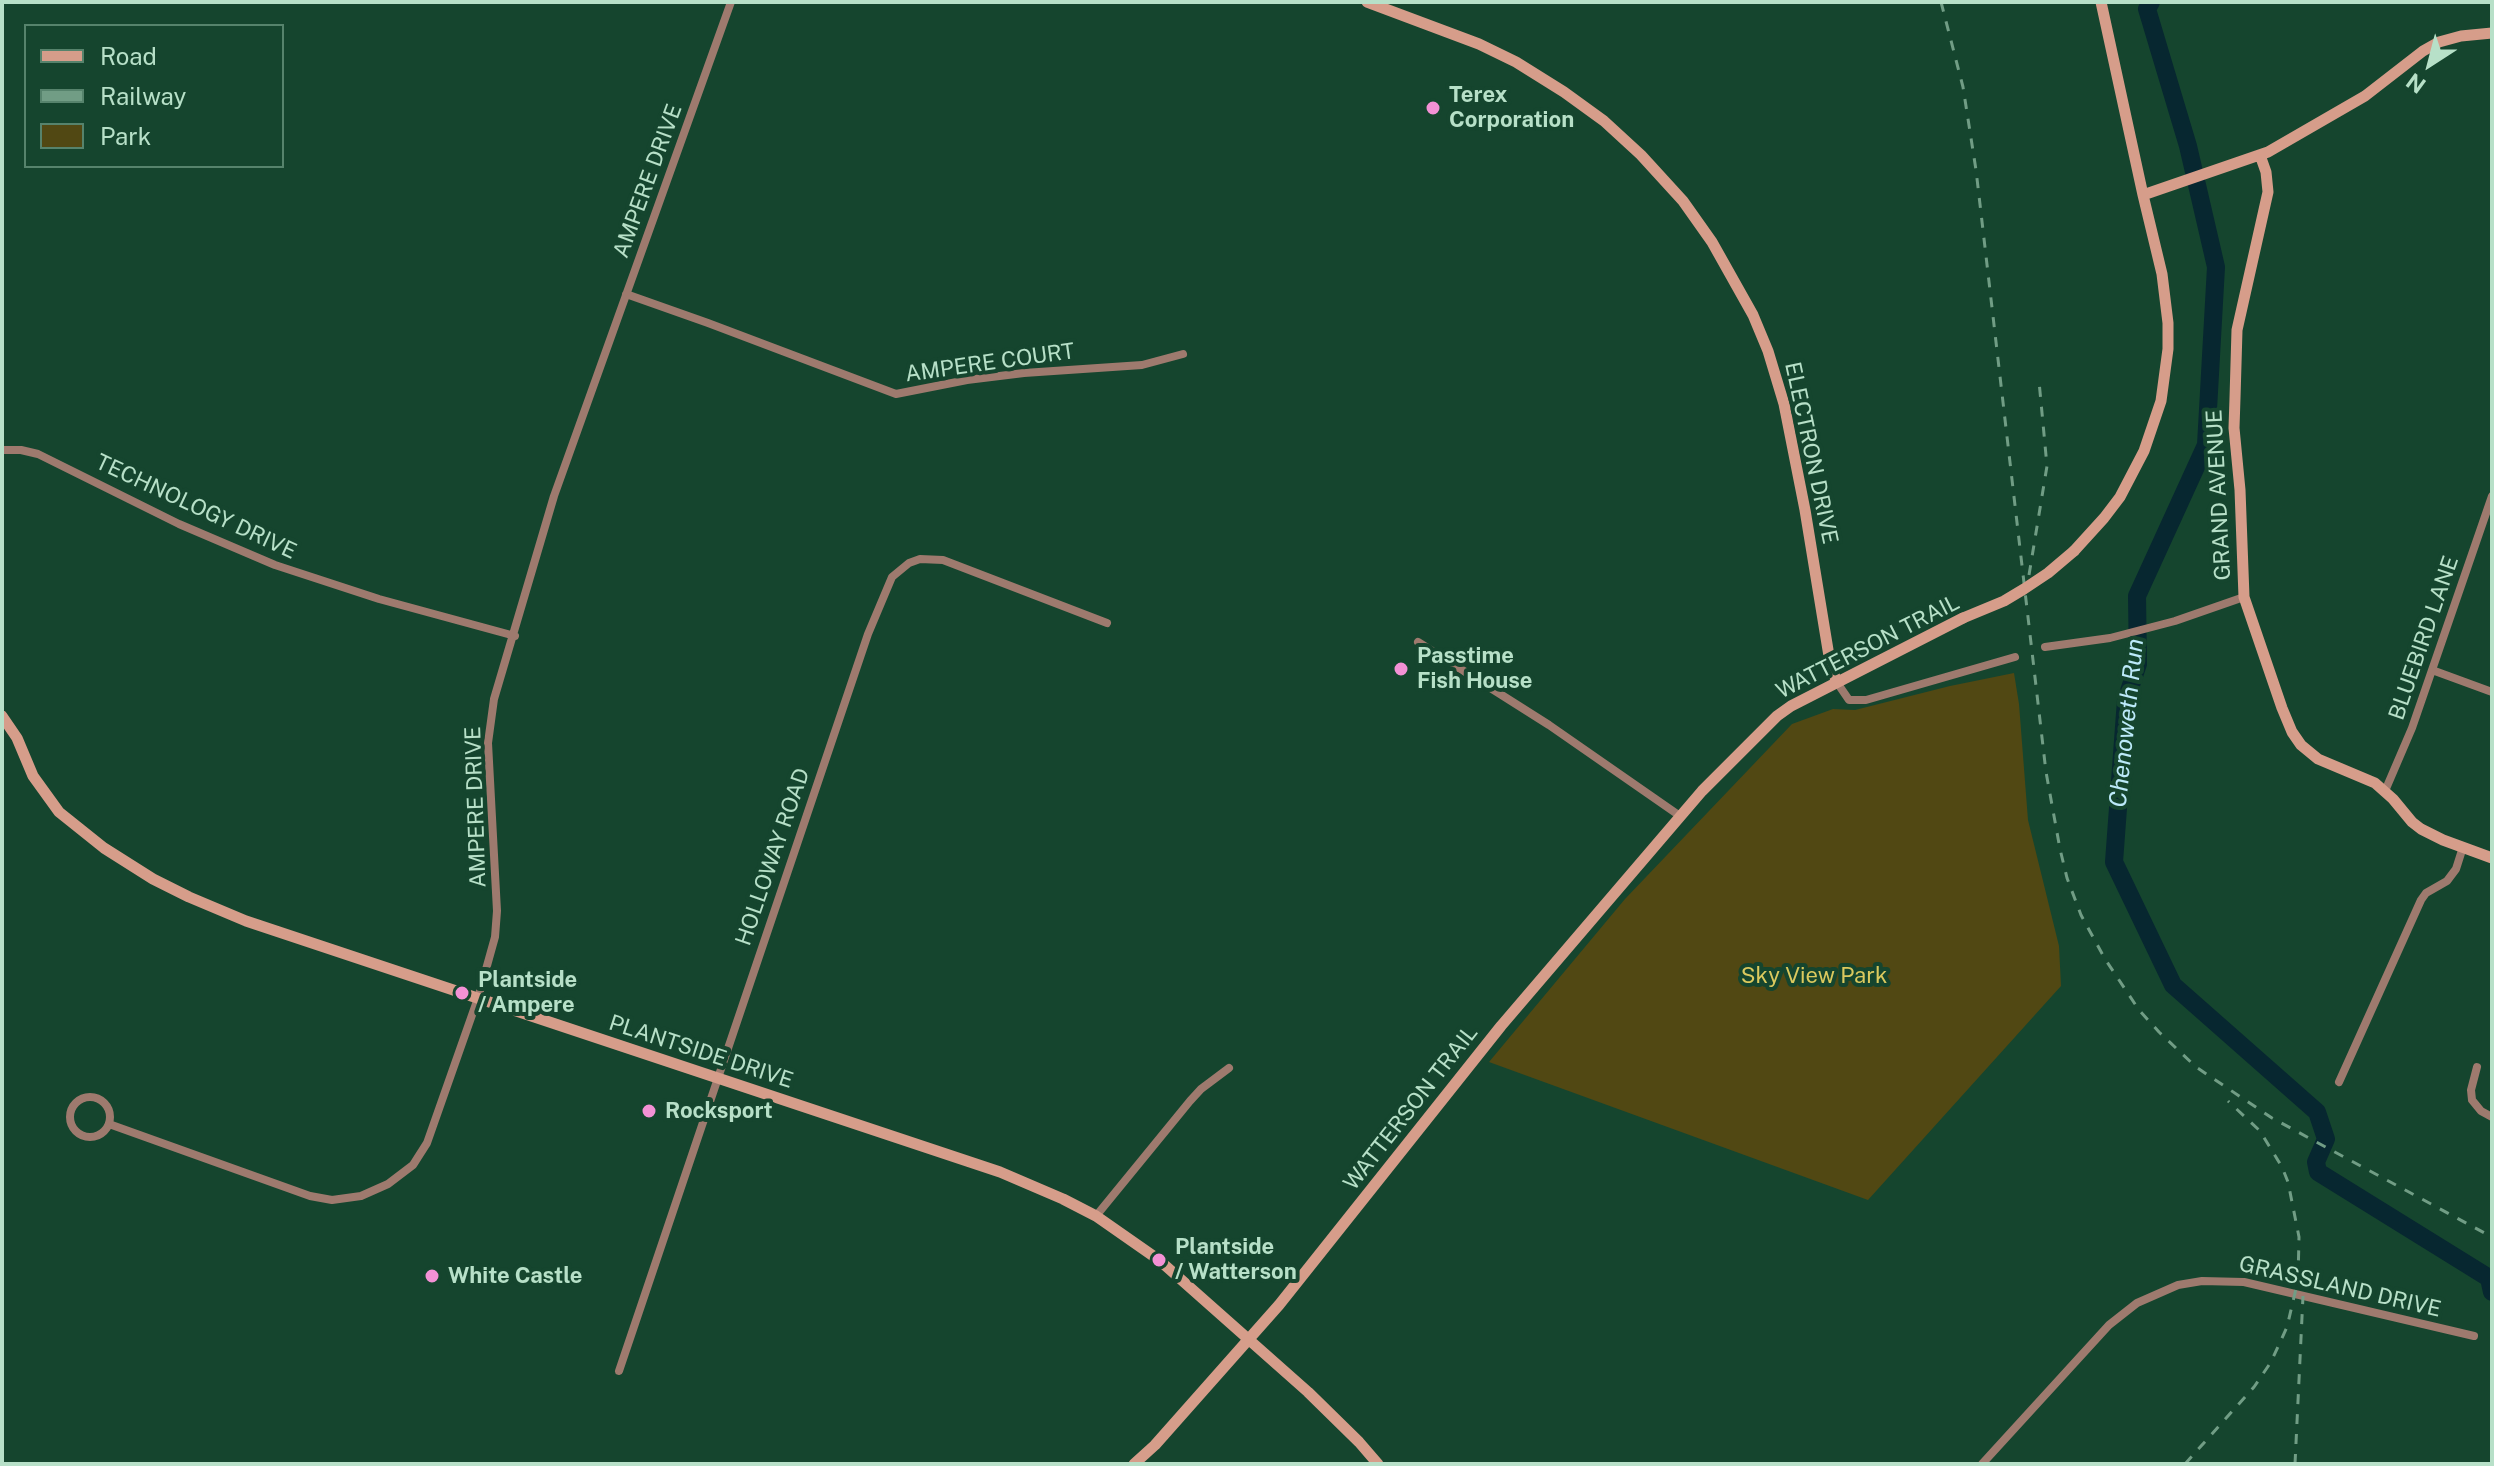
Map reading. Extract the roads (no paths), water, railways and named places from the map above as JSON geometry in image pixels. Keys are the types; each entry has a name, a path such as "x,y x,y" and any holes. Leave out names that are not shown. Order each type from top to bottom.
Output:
{"street":[{"name":"AMPERE DRIVE","path":"109,1124 310,1196 332,1200 377,1190 404,1173 427,1143 491,957 497,918 488,779 494,699 554,496 731,2"},
{"name":"ELECTRON DRIVE","path":"1367,2 1479,44 1516,62 1564,92 1604,121 1641,155 1683,201 1712,242 1753,315 1780,392 1836,681"},
{"name":"WATTERSON TRAIL","path":"1134,1464 1155,1445 1249,1340 1501,1026 1680,816 1777,716 1836,681 2029,587 2074,551 2104,518 2133,474 2154,426 2161,401 2168,349 2166,296 2101,2"},
{"path":"2143,195 2260,155 2365,96 2439,42 2492,33"},
{"name":"GRAND AVENUE","path":"2260,155 2268,192 2237,330 2234,428 2244,597 2282,708 2301,745 2318,759 2375,783 2421,829 2492,858"},
{"name":"AMPERE COURT","path":"626,294 896,394 1024,373 1142,365 1183,354"},
{"name":"TECHNOLOGY DRIVE","path":"2,450 38,454 179,524 275,565 365,595 515,636"},
{"name":"BLUEBIRD LANE","path":"2385,791 2412,728 2492,496"},
{"name":"HOLLOWAY ROAD","path":"619,1371 868,634 892,577 900,569 920,559 943,560 1107,623"},
{"path":"2045,647 2124,635 2244,597"},
{"path":"1418,642 1595,756 1680,816"},
{"path":"1836,681 1849,700 1866,700 2015,657"},
{"path":"2432,670 2492,692"},
{"name":"PLANTSIDE DRIVE","path":"2,716 17,738 33,776 59,812 132,867 189,897 246,921 1000,1172 1096,1216 1159,1260 1332,1414 1378,1464"},
{"path":"2339,1082 2421,900 2426,893 2447,881 2456,869 2463,847"},
{"path":"2477,1067 2471,1090 2472,1100 2481,1111 2492,1117"},
{"path":"1096,1216 1190,1101 1229,1068"},
{"name":"AMPERE DRIVE","path":"82,1099 98,1100 107,1108 109,1124 95,1137 81,1135 71,1125 72,1108 82,1099"},
{"name":"GRASSLAND DRIVE","path":"1982,1464 2109,1325 2137,1303 2178,1285 2202,1281 2244,1282 2474,1336"}],"waterway":[{"name":"Chenoweth Run","path":"2151,2 2147,9 2188,146 2216,267 2206,445 2137,596 2138,664 2126,700 2114,862 2173,985 2317,1112 2326,1139 2316,1162 2318,1172 2489,1278 2492,1292"}],"railway":[{"path":"1941,2 1963,87 1976,170 2046,772 2067,878 2081,915 2105,959 2139,1010 2196,1067 2272,1118 2492,1237"},
{"path":"2029,575 2047,466 2039,381"},
{"path":"2185,1464 2254,1387 2271,1362 2287,1327 2298,1280 2299,1237 2288,1182 2260,1131 2228,1101"},
{"path":"2295,1464 2303,1296"}],"place":[{"name":"Terex Corporation","path":"1433,108"},
{"name":"Passtime Fish House","path":"1401,669"},
{"name":"Plantside / Ampere","path":"462,993"},
{"name":"Rocksport","path":"649,1111"},
{"name":"Plantside / Watterson","path":"1159,1260"},
{"name":"White Castle","path":"432,1276"}],"park label":[{"name":"Sky View Park","path":"1814,976"}]}
